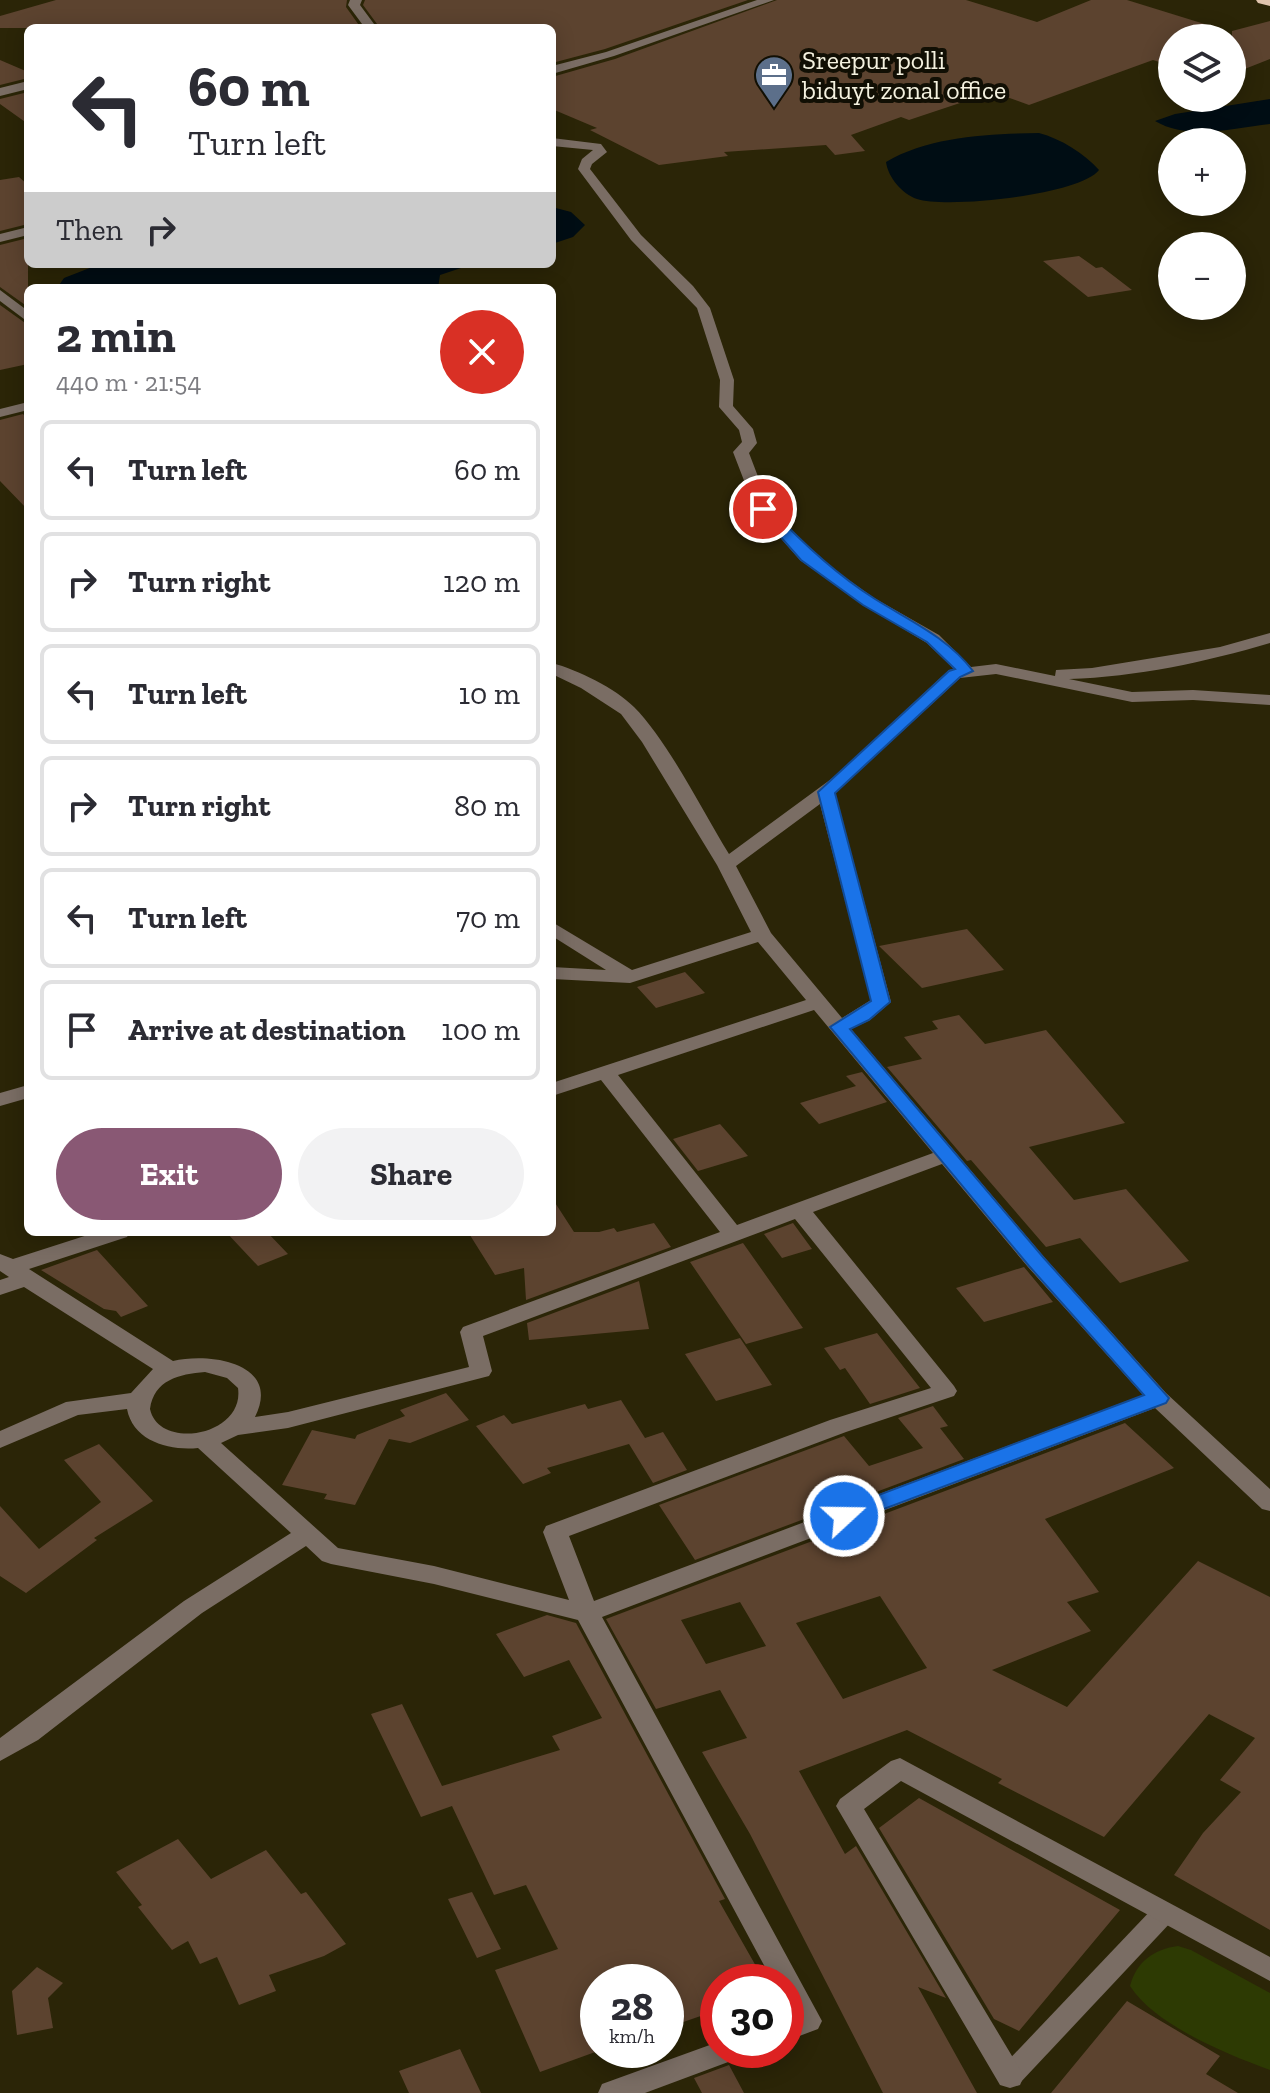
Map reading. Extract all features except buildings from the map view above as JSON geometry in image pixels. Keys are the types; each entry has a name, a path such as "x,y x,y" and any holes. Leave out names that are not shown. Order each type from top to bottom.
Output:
{"highway":[{"path":"1262,0 1270,2"}],"street":[{"path":"356,0 354,5 368,24"},
{"path":"556,69 610,54 768,0"},
{"path":"0,92 24,86"},
{"path":"556,142 597,147 601,152 586,162 584,169 615,215 647,251 688,289 709,318 718,354 728,373 730,395 726,407 746,429 750,443 741,452 763,509 806,557 868,601 933,639 966,671"},
{"path":"0,238 24,232"},
{"path":"0,294 24,315"},
{"path":"0,413 24,407"},
{"path":"1032,675 1092,673 1222,652 1270,638"},
{"path":"726,865 826,792 955,674 996,669 1132,697 1193,695 1270,700"},
{"path":"556,670 587,684 627,710 650,740 726,865 762,935 1036,1262 1158,1398 1270,1503"},
{"path":"826,792 881,1002 863,1016 839,1027"},
{"path":"556,931 630,977"},
{"path":"556,973 630,977 762,935"},
{"path":"556,1089 819,1002"},
{"path":"605,1072 733,1234"},
{"path":"0,1100 24,1092"},
{"path":"237,1427 253,1404 253,1392 247,1381 222,1366 187,1365 170,1370 155,1378 138,1400 137,1412 143,1424 153,1433 177,1441 204,1441 237,1427 288,1420 481,1371 471,1332 946,1155"},
{"path":"777,1964 587,1613 555,1532 838,1426 946,1391 799,1209"},
{"path":"9,1274 109,1236"},
{"path":"9,1274 170,1370"},
{"path":"204,1441 331,1555 434,1575 587,1613 1158,1398"},
{"path":"0,1440 74,1408 138,1400"},
{"path":"0,1751 29,1733 193,1607 307,1534"},
{"path":"1010,2076 849,1806 900,1768 1270,1970"},
{"path":"612,2093 700,2061"}],"lane":[{"path":"1010,2076 1163,1914"}],"green space":[{"path":"1178,1946 1270,1993 1270,2070 1193,2037 1156,2013 1130,1986 1147,1958 1161,1950"}],"shaded area":[{"path":"1270,99 1270,124 1241,128 1173,128 1155,121 1188,112 1246,112 1246,103"},
{"path":"1039,133 1072,147 1099,170 1087,179 1041,193 983,201 933,202 911,197 901,189 886,162 921,147 960,138"},
{"path":"556,208 571,212 585,225 573,237 556,243"},
{"path":"90,268 461,268 440,275 439,284 60,284 64,278"}],"place":[{"name":"Sreepur polli biduyt zonal office","path":"774,109"}],"route":[{"path":"763,509 806,557 868,601 933,639 966,671 955,674 826,792 881,1002 863,1016 839,1027 1036,1262 1158,1398 844,1516"}]}
